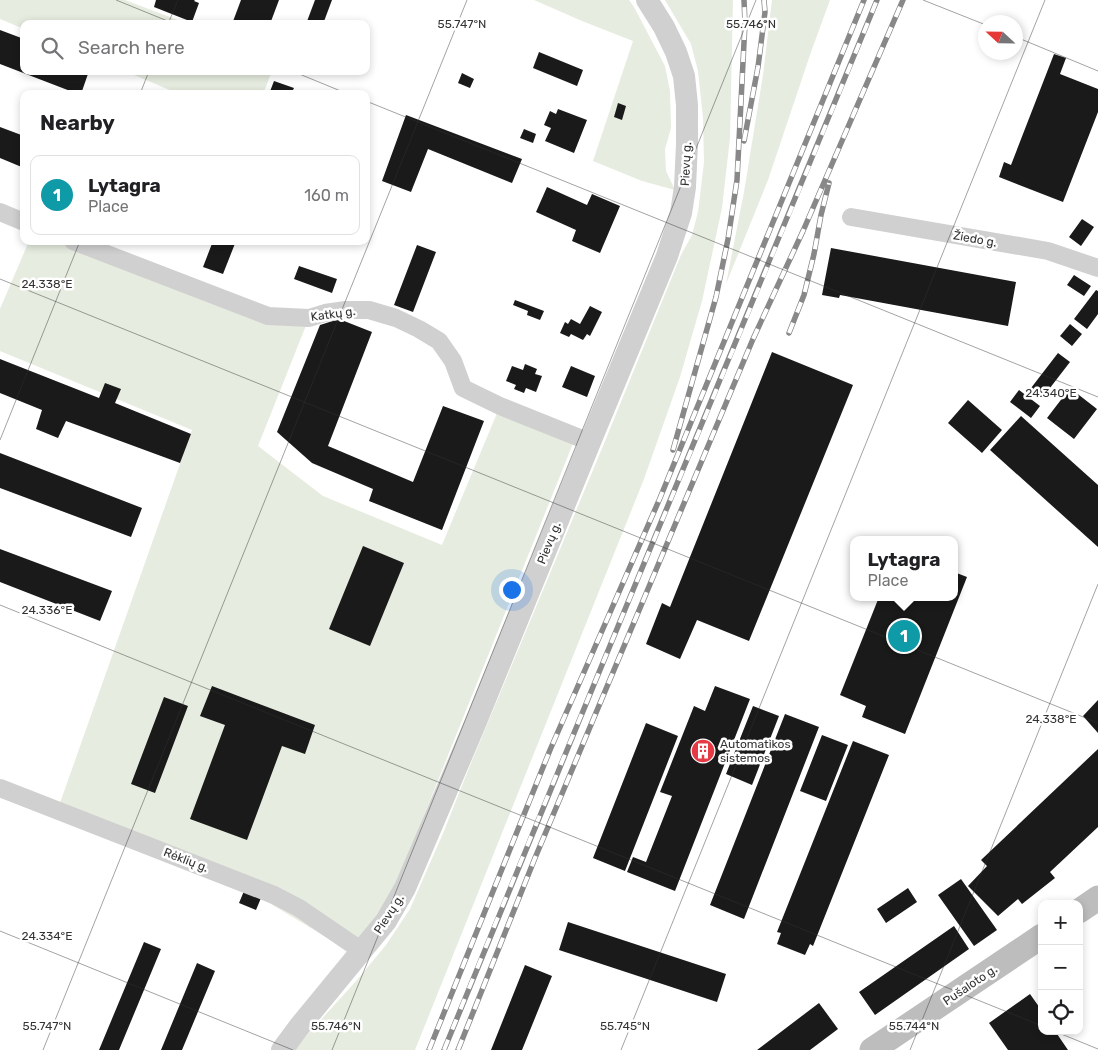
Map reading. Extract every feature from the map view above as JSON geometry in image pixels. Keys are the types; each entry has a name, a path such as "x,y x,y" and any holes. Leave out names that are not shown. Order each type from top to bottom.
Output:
{"main road":[{"path":"1083,908 1098,898"},
{"name":"Pušaloto g.","path":"872,1050 1038,939"}],"street":[{"name":"Pievų g.","path":"282,1050 386,922 405,888 667,256 681,213 685,187 687,105 684,76 676,52 664,27 646,0"},
{"path":"0,212 20,220"},
{"name":"Žiedo g.","path":"851,217 1048,251 1098,268"},
{"name":"Katkų g.","path":"83,245 268,316 309,318 325,313 346,310 369,310 396,318 439,341 453,361 463,388 500,406 590,442"},
{"name":"Rėklių g.","path":"0,788 274,895 299,908 362,951"}],"shaded area":[{"path":"0,0 125,0 178,20 20,20 20,27 0,19"},
{"path":"534,0 629,0 665,66 670,91 671,128 665,149 666,171 675,190 642,181 593,161 633,41"},
{"path":"665,0 733,0 730,138 722,208 702,301 680,377 644,479 415,1050 295,1050 386,945 410,909 444,831 681,255 692,235 698,212 704,162 703,118 698,71 691,44"},
{"path":"772,0 830,0 768,180 726,284 744,192 763,75"},
{"path":"134,75 270,75 265,90 170,90"},
{"path":"27,245 84,245 248,307 309,318 258,446 323,496 442,545 500,406 576,436 396,885 377,918 349,951 261,898 55,817 192,430 0,351 0,309"}],"building":[{"path":"156,0 195,0 199,3 193,20 187,20 154,7"},
{"path":"241,0 279,0 272,20 234,20"},
{"path":"315,0 332,0 324,20 308,20"},
{"path":"0,30 20,38 20,72 0,64"},
{"path":"539,52 583,70 577,86 533,68"},
{"path":"1054,54 1066,58 1060,74 1098,89 1098,112 1063,202 999,177 1004,162 1011,165"},
{"path":"462,73 474,79 470,88 458,83"},
{"path":"29,75 88,75 82,90 68,90"},
{"path":"274,81 294,88 293,90 271,90"},
{"path":"618,103 626,106 622,120 614,117"},
{"path":"558,109 587,120 574,153 545,141 551,128 544,125 550,111 556,114"},
{"path":"406,115 522,159 512,183 428,149 411,192 382,181"},
{"path":"0,127 20,134 20,166 0,158"},
{"path":"524,129 536,134 533,143 520,138"},
{"path":"547,187 587,205 592,194 620,206 600,253 572,241 576,230 536,212"},
{"path":"1082,219 1094,227 1081,246 1069,237"},
{"path":"211,245 234,245 223,274 203,267"},
{"path":"417,245 436,252 413,312 394,305"},
{"path":"831,248 1016,282 1008,326 840,295 839,298 822,295"},
{"path":"299,266 337,279 332,293 294,279"},
{"path":"1074,275 1091,286 1084,296 1067,285"},
{"path":"1096,290 1098,291 1098,314 1087,329 1074,319"},
{"path":"515,300 544,311 540,320 527,315 528,311 513,305"},
{"path":"590,306 602,312 590,336 587,334 583,340 571,334 569,337 560,333 565,322 568,324 571,319 580,324"},
{"path":"339,319 372,332 328,446 413,482 443,406 484,421 442,530 369,501 373,489 312,463 277,432 320,325"},
{"path":"1070,324 1082,334 1072,346 1060,336"},
{"path":"772,352 853,385 749,641 697,620 680,659 646,644 662,603 670,607"},
{"path":"1058,353 1070,362 1043,397 1031,388"},
{"path":"0,359 99,398 105,383 121,389 115,403 191,434 180,463 66,421 58,438 36,429 42,410 0,393"},
{"path":"525,364 537,369 535,374 542,376 536,392 526,388 524,393 514,389 516,385 506,381 512,366 523,370"},
{"path":"571,366 595,376 587,397 562,387"},
{"path":"1070,388 1097,409 1074,439 1047,418"},
{"path":"1019,390 1040,406 1031,418 1010,402"},
{"path":"968,400 1002,430 982,453 948,423"},
{"path":"1021,416 1098,485 1098,547 990,450"},
{"path":"0,453 142,508 131,537 0,488"},
{"path":"363,546 404,563 370,646 329,629"},
{"path":"0,549 112,591 100,621 0,582"},
{"path":"958,574 967,577 958,600"},
{"path":"877,601 958,601 905,734 862,717 866,706 840,695"},
{"path":"212,686 315,725 305,754 282,746 247,840 190,819 225,725 200,716"},
{"name":"Automatikos sistemos","path":"715,686 750,699 675,891 627,872 633,857 646,862 672,796 660,792 694,706 705,711"},
{"path":"164,697 188,706 155,793 131,784"},
{"path":"1098,700 1098,733 1083,716"},
{"path":"753,706 779,716 752,785 726,774"},
{"path":"785,714 819,727 744,919 710,905"},
{"path":"646,723 678,736 625,871 593,858"},
{"path":"822,735 848,745 826,801 800,791"},
{"path":"853,741 889,755 813,946 810,944 805,955 777,944 781,933 777,932"},
{"path":"1098,749 1098,827 1050,872 1055,878 1022,904 1018,899 998,916 968,886 987,866 981,860"},
{"path":"961,879 997,930 974,946 938,895"},
{"path":"908,888 917,902 886,923 877,909"},
{"path":"244,891 261,898 256,910 239,903"},
{"path":"568,922 726,974 717,1002 559,950"},
{"path":"954,926 969,949 875,1015 859,992"},
{"path":"144,942 161,949 119,1050 99,1050"},
{"path":"197,963 215,971 182,1050 161,1050"},
{"path":"525,965 552,976 522,1050 491,1050"},
{"path":"1030,994 1038,1005 1038,1035 1058,1035 1068,1050 1008,1050 989,1023"},
{"path":"819,1003 838,1029 810,1050 757,1050"}],"railway":[{"path":"673,450 716,297 728,239 737,180 745,23 744,0"},
{"path":"744,141 758,67 765,12 764,0"},
{"path":"429,1050 550,750 660,498 864,0"},
{"path":"444,1050 877,0"},
{"path":"458,1050 535,858 753,339 803,231 903,0"},
{"path":"789,333 804,295 829,183"}],"place":[{"name":"Lytagra","path":"904,636"},
{"name":"Automatikos sistemos","path":"703,751"}]}
